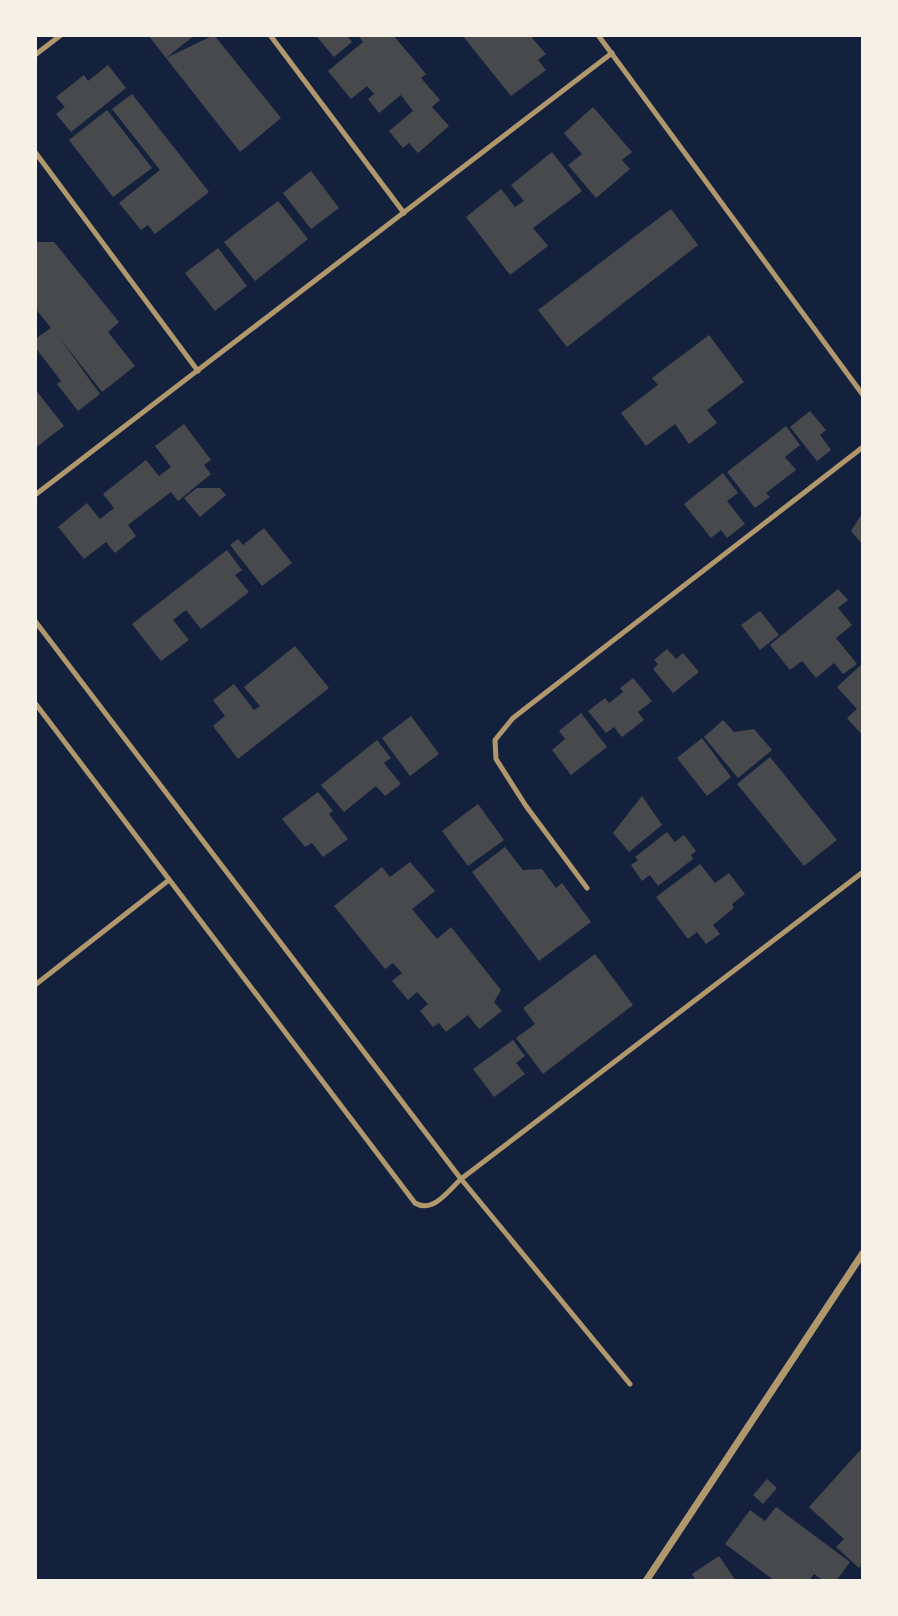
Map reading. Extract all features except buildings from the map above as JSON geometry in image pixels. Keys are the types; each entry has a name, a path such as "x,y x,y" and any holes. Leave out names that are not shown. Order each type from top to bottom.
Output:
{"street":[{"path":"646,1581 863,1253"}],"lane":[{"path":"35,55 61,35"},
{"path":"270,35 404,212"},
{"path":"598,35 863,395"},
{"path":"35,495 612,53"},
{"path":"35,152 198,371"},
{"path":"587,888 526,806 496,759 495,740 513,718 863,447"},
{"path":"35,621 461,1179 630,1384"},
{"path":"35,703 415,1203 426,1207 433,1205 461,1179 863,872"},
{"path":"35,985 169,880"}]}
